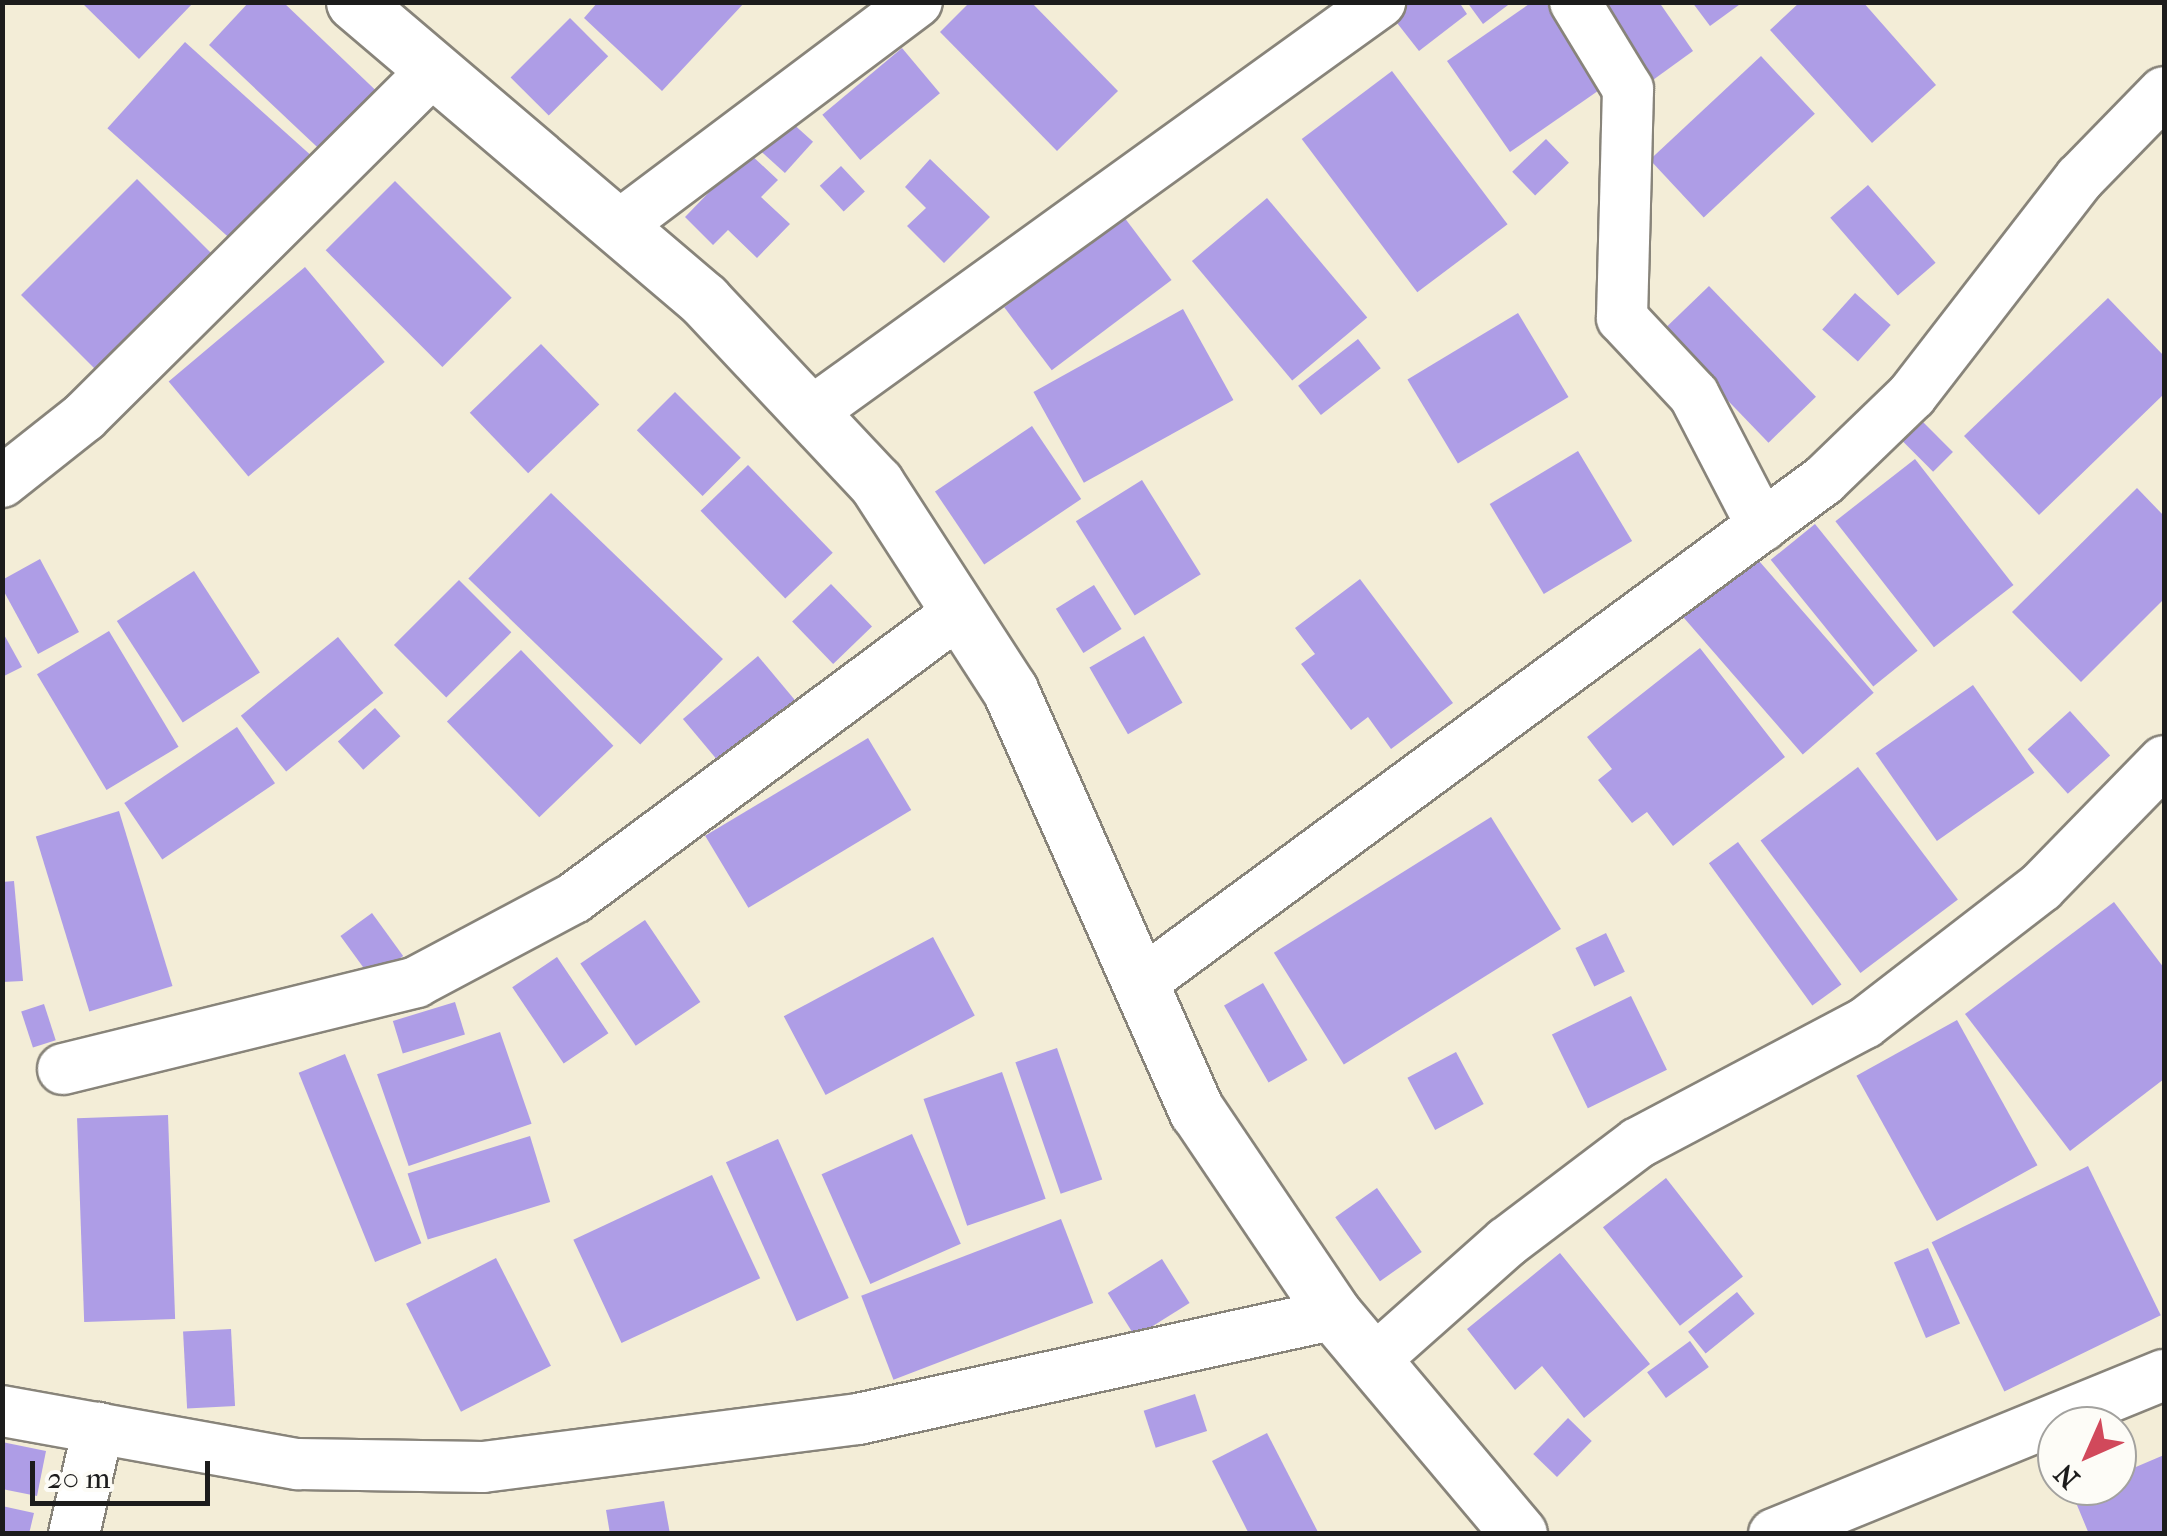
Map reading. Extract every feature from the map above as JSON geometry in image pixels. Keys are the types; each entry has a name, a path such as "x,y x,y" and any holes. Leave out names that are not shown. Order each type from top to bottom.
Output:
{"street":[{"path":"354,2 704,300 876,484 1010,690 1197,1111 1334,1314 1519,1534"},
{"path":"617,228 918,2"},
{"path":"810,413 1380,2"},
{"path":"1576,2 1628,89 1622,318 1694,395 1762,526"},
{"path":"2,482 84,416 433,70"},
{"path":"1140,983 1824,480 1912,395 2080,178 2164,92"},
{"path":"63,1069 416,982 574,898 959,612"},
{"path":"1372,1361 1506,1242 1638,1143 1864,1023 2042,887 2164,762"},
{"path":"2,1411 298,1464 483,1467 858,1420 1334,1314"},
{"path":"1774,1534 2164,1375"},
{"path":"74,1534 98,1428"}],"building":[{"path":"81,2 194,2 139,59"},
{"path":"249,2 283,2 389,103 333,162 209,45"},
{"path":"598,2 745,2 662,91 584,18"},
{"path":"970,2 1031,2 1118,91 1057,151 940,32"},
{"path":"1404,2 1459,2 1467,14 1419,51 1390,14"},
{"path":"1467,2 1512,2 1483,24"},
{"path":"1532,2 1552,2 1608,84 1510,152 1447,61"},
{"path":"1587,2 1659,2 1693,51 1646,85"},
{"path":"1692,2 1743,2 1710,26"},
{"path":"1800,2 1863,2 1936,85 1872,143 1770,30"},
{"path":"570,18 608,56 549,116 511,77"},
{"path":"185,42 317,161 240,247 107,128"},
{"path":"902,48 940,93 860,160 822,115"},
{"path":"1761,56 1815,114 1704,217 1650,160"},
{"path":"1392,71 1508,224 1417,292 1302,139"},
{"path":"790,121 813,142 785,173 762,152"},
{"path":"1546,139 1569,163 1535,195 1512,172"},
{"path":"748,152 778,180 761,197 790,224 757,258 728,230 713,245 685,217"},
{"path":"930,159 990,217 944,263 907,226 926,208 905,187"},
{"path":"841,166 865,192 844,211 820,186"},
{"path":"137,179 216,258 100,374 21,295"},
{"path":"395,181 512,298 442,367 326,250"},
{"path":"1868,185 1936,263 1898,296 1830,218"},
{"path":"1267,198 1367,318 1292,380 1192,261"},
{"path":"1124,217 1172,280 1052,370 1004,307"},
{"path":"305,267 385,362 248,476 169,381"},
{"path":"1709,286 1816,397 1769,443 1662,332"},
{"path":"1855,293 1891,325 1858,362 1822,329"},
{"path":"2108,298 2164,356 2164,394 2039,515 1964,436"},
{"path":"1183,309 1233,400 1084,483 1033,392"},
{"path":"1518,313 1568,397 1458,463 1407,379"},
{"path":"1358,339 1381,368 1321,415 1298,386"},
{"path":"541,344 599,404 528,473 470,413"},
{"path":"675,392 741,458 703,496 637,430"},
{"path":"1907,406 1953,452 1933,472 1887,426"},
{"path":"1032,426 1081,499 984,564 935,491"},
{"path":"1578,451 1632,541 1544,594 1490,504"},
{"path":"1915,459 2014,585 1934,647 1835,521"},
{"path":"748,465 833,553 785,599 701,511"},
{"path":"1142,480 1201,574 1135,615 1076,521"},
{"path":"2137,488 2164,516 2164,599 2081,682 2012,612"},
{"path":"551,493 723,659 640,745 468,579"},
{"path":"1815,524 1918,651 1873,687 1771,560"},
{"path":"1753,554 1874,693 1803,755 1682,616"},
{"path":"40,559 79,632 38,654 2,588 2,580"},
{"path":"194,571 260,672 183,723 117,621"},
{"path":"1360,579 1453,703 1391,749 1368,717 1351,730 1301,664 1315,654 1295,628"},
{"path":"459,580 511,632 446,697 394,645"},
{"path":"831,584 872,626 833,664 792,622"},
{"path":"1094,585 1122,629 1083,653 1056,609"},
{"path":"2,631 22,667 2,677"},
{"path":"109,631 179,747 107,790 37,674"},
{"path":"1144,636 1182,703 1128,734 1089,668"},
{"path":"338,637 383,693 286,772 241,716"},
{"path":"1700,648 1785,757 1673,846 1647,812 1632,823 1598,780 1612,769 1587,737"},
{"path":"521,650 613,746 539,817 447,722"},
{"path":"758,656 795,700 720,763 683,719"},
{"path":"1973,685 2034,773 1937,841 1876,753"},
{"path":"375,708 400,736 363,770 338,741"},
{"path":"2070,711 2110,756 2068,794 2028,749"},
{"path":"237,727 275,783 162,859 124,803"},
{"path":"868,738 911,810 748,908 705,836"},
{"path":"1858,767 1958,900 1860,973 1761,840"},
{"path":"119,811 173,986 89,1011 36,836"},
{"path":"1491,817 1561,929 1344,1065 1274,953"},
{"path":"1738,842 1841,984 1812,1006 1709,863"},
{"path":"14,881 23,981 2,982 2,882"},
{"path":"2114,902 2164,968 2164,1079 2070,1151 1965,1014"},
{"path":"372,913 403,956 372,979 340,936"},
{"path":"645,920 700,1002 636,1046 580,964"},
{"path":"1606,933 1625,972 1594,987 1575,948"},
{"path":"933,937 975,1016 826,1095 784,1016"},
{"path":"557,957 608,1033 564,1063 512,987"},
{"path":"1263,983 1308,1060 1269,1083 1224,1006"},
{"path":"1631,996 1667,1070 1588,1108 1552,1035"},
{"path":"455,1002 465,1035 403,1054 393,1021"},
{"path":"44,1004 56,1040 33,1048 21,1011"},
{"path":"1957,1020 2037,1165 1937,1221 1856,1076"},
{"path":"500,1032 532,1124 409,1166 377,1074"},
{"path":"1057,1048 1102,1179 1061,1194 1015,1062"},
{"path":"1456,1052 1484,1104 1435,1130 1407,1078"},
{"path":"345,1054 421,1243 375,1262 299,1073"},
{"path":"1002,1072 1046,1199 967,1226 924,1099"},
{"path":"168,1115 175,1319 84,1322 77,1118"},
{"path":"912,1134 961,1244 870,1284 822,1174"},
{"path":"530,1136 550,1202 428,1239 408,1173"},
{"path":"778,1139 849,1298 797,1321 726,1162"},
{"path":"2088,1166 2161,1315 2004,1391 1932,1242"},
{"path":"712,1175 760,1278 622,1343 573,1240"},
{"path":"1666,1178 1743,1277 1680,1326 1603,1227"},
{"path":"1377,1188 1422,1252 1380,1281 1335,1217"},
{"path":"1061,1219 1093,1303 893,1380 861,1296"},
{"path":"1928,1248 1960,1323 1926,1338 1894,1262"},
{"path":"1560,1253 1650,1364 1584,1418 1542,1366 1515,1390 1467,1329"},
{"path":"496,1258 551,1366 461,1412 406,1304"},
{"path":"1162,1259 1190,1303 1135,1337 1108,1293"},
{"path":"1737,1292 1755,1314 1706,1353 1688,1332"},
{"path":"231,1329 235,1406 187,1408 183,1332"},
{"path":"1690,1341 1709,1367 1666,1398 1647,1372"},
{"path":"1195,1394 1207,1431 1156,1448 1144,1411"},
{"path":"1568,1418 1592,1441 1557,1477 1533,1454"},
{"path":"1267,1433 1319,1534 1249,1534 1212,1461"},
{"path":"2,1442 46,1451 37,1496 2,1489"},
{"path":"2164,1455 2164,1534 2089,1534 2077,1506 2137,1506 2137,1466"},
{"path":"664,1501 670,1534 610,1534 606,1510"},
{"path":"2,1506 34,1513 29,1534 2,1534"}]}
